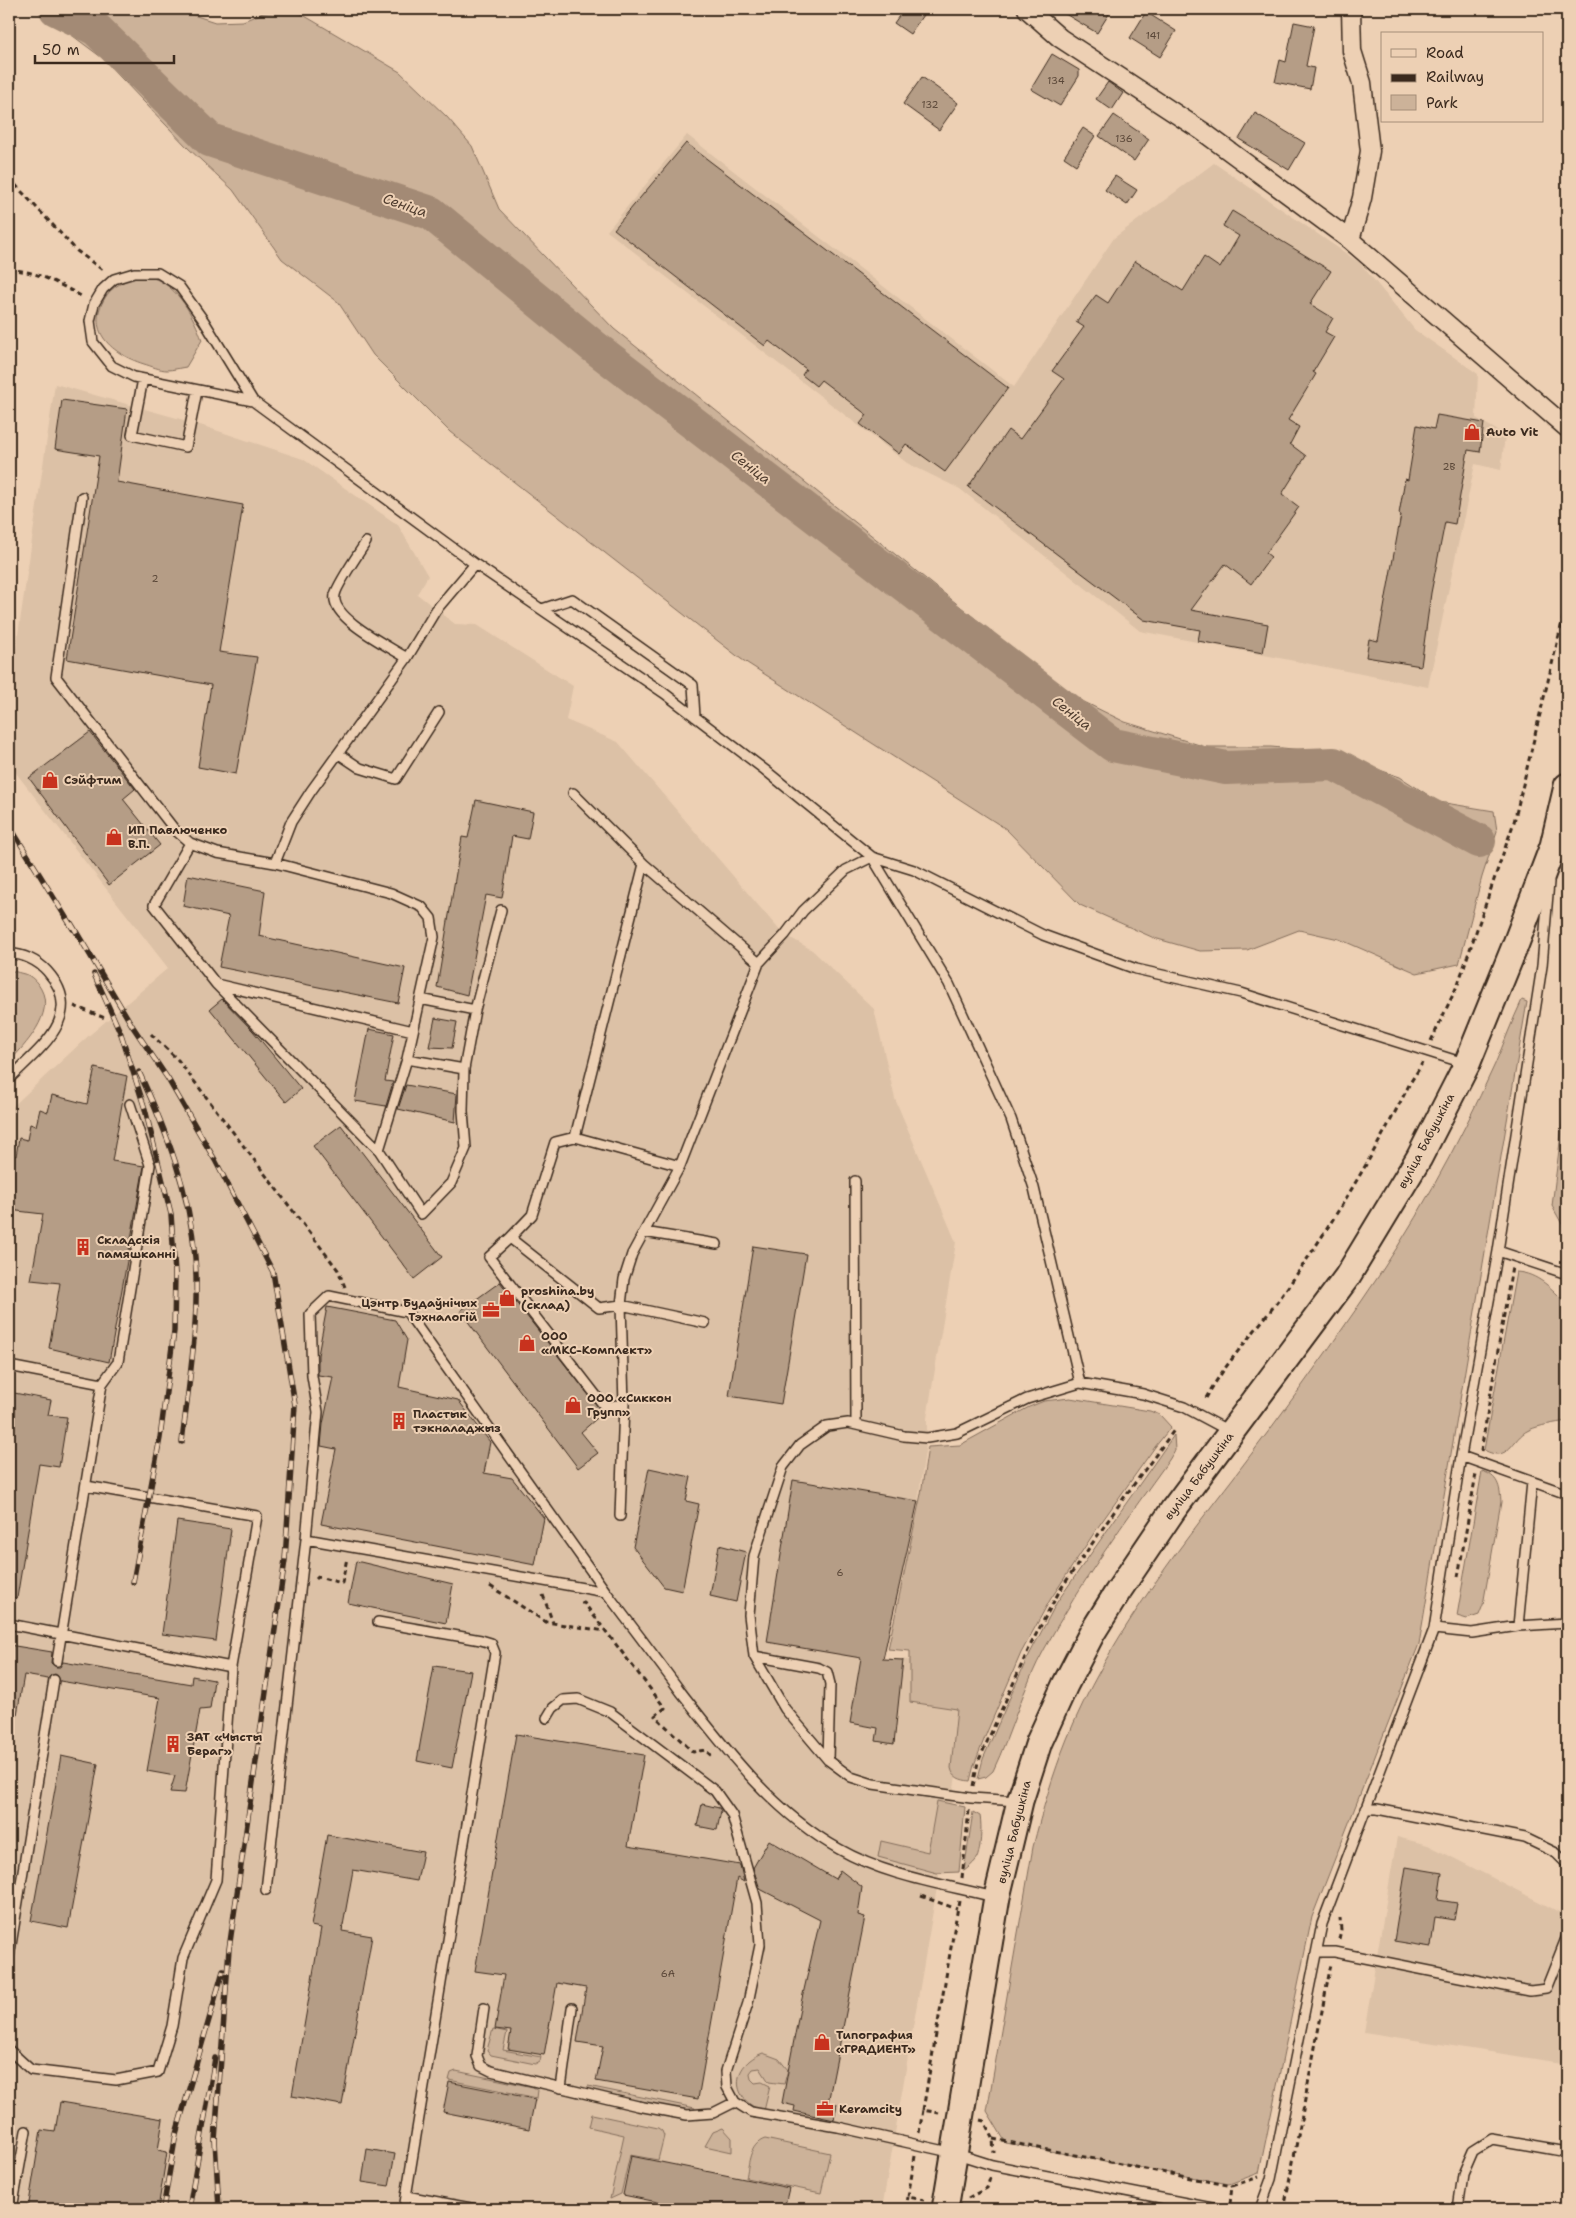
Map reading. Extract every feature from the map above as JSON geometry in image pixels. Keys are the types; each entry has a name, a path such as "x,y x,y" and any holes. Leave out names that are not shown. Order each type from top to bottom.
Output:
{"street":[{"path":"1027,9 1060,38 1202,131 1350,240 1567,428"},
{"path":"1350,240 1362,198 1370,151 1362,83 1352,51 1351,9"},
{"name":"вуліца Бабушкіна","path":"955,2205 954,2153 997,1897 1020,1801 1039,1742 1065,1685 1092,1633 1173,1510 1347,1277 1419,1158 1467,1064 1552,846 1567,786"}],"lane":[{"path":"253,401 134,377 112,366 93,342 90,321 94,304 103,289 114,279 134,273 158,273 179,286 204,320 253,401 475,564 695,717 765,770 872,858 949,984 1011,1119 1034,1188 1080,1383"},
{"path":"143,379 132,435 186,447 197,390"},
{"path":"82,497 56,676 174,829 190,843 217,853 275,863 391,894 422,907 431,918 434,937 407,1059 379,1150"},
{"path":"366,542 334,594 336,606 350,622 407,658"},
{"path":"275,863 291,822 311,791 407,658 436,610 475,564"},
{"path":"542,609 572,599 692,685 695,717"},
{"path":"339,754 360,768 396,779 440,712"},
{"path":"573,793 644,864 759,963"},
{"path":"190,843 154,905 216,984 379,1150 421,1214 451,1183 466,1148 463,1111 464,1070 475,1010 501,910"},
{"path":"1260,2209 1271,2179 1322,1924 1364,1809 1434,1629 1461,1456 1498,1250 1542,966 1552,846"},
{"path":"620,1516 624,1404 621,1305 624,1279 632,1254 680,1166 759,963 785,935 803,911 846,870 872,858 914,870 1043,935 1136,969 1241,992 1467,1064"},
{"path":"575,1137 644,864"},
{"path":"9,954 16,954 42,966 53,977 64,1002 50,1037 9,1079"},
{"path":"216,984 413,1031"},
{"path":"420,999 475,1010"},
{"path":"407,1059 464,1070"},
{"path":"57,1661 102,1384 118,1362 150,1165 130,1104"},
{"path":"624,1404 605,1407 488,1257 532,1215 556,1142 575,1137 680,1166"},
{"path":"855,1181 856,1424"},
{"path":"644,1232 717,1244"},
{"path":"510,1238 599,1308 621,1305 705,1323"},
{"path":"1498,1250 1567,1274"},
{"path":"266,1890 306,1540 318,1412 312,1376 310,1314 329,1296 406,1312 606,1592 714,1735 740,1766 768,1794 803,1824 838,1849 882,1869 997,1897"},
{"path":"9,1366 102,1384"},
{"path":"1020,1801 971,1798 873,1784 851,1777 828,1760 785,1708 754,1656 749,1615 754,1556 783,1468 800,1445 827,1426 848,1423 904,1436 927,1438 957,1434 1027,1399 1080,1383 1151,1397 1184,1408 1232,1432"},
{"path":"1461,1456 1567,1494"},
{"path":"1518,1626 1532,1482"},
{"path":"9,2050 31,2070 116,2080 158,2072 172,2026 183,1958 216,1880 231,1666 257,1516 86,1486"},
{"path":"306,1540 606,1592"},
{"path":"378,1622 481,1640 491,1643 495,1653 404,2209"},
{"path":"1434,1629 1472,1633 1518,1626 1567,1623"},
{"path":"9,1624 231,1666"},
{"path":"754,1656 819,1668 827,1672 830,1684 828,1760"},
{"path":"9,1958 54,1680"},
{"path":"547,1718 553,1708 563,1700 578,1699 610,1712 715,1792 732,1815 757,1903 760,1945 748,2003 726,2071 726,2087 735,2102 751,2112 798,2119 954,2153 992,2165 1217,2209"},
{"path":"1364,1809 1377,1809 1525,1838 1556,1852 1567,1864"},
{"path":"1317,1952 1335,1952 1530,1992 1546,1989 1567,1936"},
{"path":"484,2008 477,2056 480,2066 491,2071 638,2106 687,2115 713,2113 735,2102"},
{"path":"561,2088 572,2008"},
{"path":"12,2209 26,2132"},
{"path":"1458,2209 1463,2174 1474,2151 1492,2139 1567,2152"},
{"path":"406,2196 476,2209"}],"path":[{"path":"9,178 77,251 114,279"},
{"path":"9,270 24,270 53,281 94,304"},
{"path":"1206,1398 1222,1371 1283,1295 1385,1134 1408,1086 1421,1066 1458,984 1514,822 1567,602"},
{"path":"64,1002 105,1018"},
{"path":"151,1034 178,1060 338,1270 350,1300"},
{"path":"486,1583 546,1622 605,1630"},
{"path":"977,2119 984,2121 993,2139 994,2155"},
{"path":"993,2139 1232,2186"},
{"path":"955,2205 987,2188 990,2178"},
{"path":"906,2209 908,2197"}],"shaded area":[{"path":"687,135 1014,387 1114,238 1214,163 1360,263 1415,330 1478,374 1476,418 1505,435 1501,470 1475,464 1428,687 1140,631 960,489 907,463 607,231"},
{"path":"55,384 191,422 303,459 398,525 428,576 417,594 455,624 477,625 573,686 566,720 618,742 782,933 812,950 874,1009 895,1099 956,1242 927,1418 927,1438 918,1501 883,1658 975,1665 882,2209 9,2209 9,1110 85,1039 168,968 9,764 9,696"},
{"path":"1397,1837 1428,1845 1567,1916 1567,2064 1364,2032"}],"green space":[{"path":"58,9 175,9 215,22 243,21 263,13 293,9 400,72 447,117 472,146 499,209 614,329 1072,696 1125,722 1206,747 1271,747 1327,752 1400,777 1439,802 1494,811 1497,831 1482,877 1459,964 1417,973 1339,939 1299,930 1247,950 1200,951 1154,938 1080,905 1006,829 741,659 450,432 373,355 338,302 282,259 233,190 188,148 101,57 61,27 57,16"},
{"path":"150,277 162,282 177,295 190,312 202,340 186,367 164,370 144,364 120,353 110,346 103,337 99,327 98,316 102,304 110,291 130,278"},
{"path":"9,970 28,975 37,983 44,999 44,1009 41,1019 30,1038 9,1062"},
{"path":"1522,1000 1527,1002 1419,1644 1312,1917 1259,2173 1229,2184 1006,2143 987,2111 1033,1847 1057,1766 1083,1703 1101,1668 1143,1600 1314,1369 1379,1276 1433,1188 1495,1064"},
{"path":"1567,1086 1567,1233 1552,1206"},
{"path":"1516,1272 1531,1275 1538,1279 1567,1304 1567,1421 1543,1425 1529,1430 1518,1438 1505,1452 1499,1454 1484,1450"},
{"path":"1070,1398 1150,1411 1160,1415 1171,1427 1098,1527 1050,1600 1021,1653 987,1732 970,1781 964,1780 958,1778 951,1768 957,1709 910,1702 910,1651 888,1649 921,1494 928,1447 960,1445 1029,1407 1044,1401"},
{"path":"1174,1435 1175,1450 1169,1460 1088,1576 1045,1648 1030,1678 993,1771 986,1777 978,1779 983,1759 1026,1661 1057,1602"},
{"path":"1482,1471 1492,1476 1497,1482 1501,1502 1483,1605 1479,1615 1467,1619 1457,1616"},
{"path":"937,1801 965,1807 959,1872 937,1873 878,1857 881,1841 928,1852"},
{"path":"973,1812 980,1816 980,1845 976,1860 964,1871"},
{"path":"493,2029 507,2032 503,2050 541,2057 540,2061 535,2064 491,2055 487,2050"},
{"path":"763,2053 779,2059 788,2070 784,2084 769,2082 760,2068 753,2069 750,2073 751,2079 755,2083 762,2082 770,2086 764,2111 753,2106 745,2099 738,2083 744,2066"},
{"path":"456,2071 533,2087 538,2090 537,2098 449,2080 451,2073"},
{"path":"588,2086 695,2108 693,2113 587,2093"},
{"path":"592,2114 658,2128 664,2136 658,2160 630,2155 621,2194 610,2199 624,2135 589,2127"},
{"path":"723,2128 732,2138 732,2152 705,2146 713,2132"},
{"path":"765,2139 830,2153 821,2193 746,2178 753,2150 756,2145"}],"building":[{"path":"904,9 927,9 910,34 894,23"},
{"path":"1057,9 1112,9 1097,33"},
{"path":"1146,12 1176,31 1160,57 1130,38"},
{"path":"1294,22 1314,26 1306,66 1314,68 1310,89 1275,82 1280,60 1286,62"},
{"path":"1052,54 1079,70 1079,76 1060,106 1031,89"},
{"path":"922,77 958,103 939,130 903,104"},
{"path":"1108,82 1123,93 1112,110 1096,99"},
{"path":"1255,113 1305,143 1289,170 1239,139"},
{"path":"1114,115 1149,139 1134,161 1099,136"},
{"path":"1083,128 1095,136 1076,165 1064,157"},
{"path":"686,143 1008,388 945,472 906,444 899,454 860,424 867,415 821,380 816,386 802,375 806,369 769,341 765,346 614,229"},
{"path":"1115,176 1137,190 1127,205 1105,190"},
{"path":"1232,211 1331,271 1310,304 1333,318 1325,332 1334,337 1313,372 1316,374 1288,420 1299,427 1290,444 1306,456 1282,494 1299,507 1266,553 1271,557 1251,584 1225,564 1191,610 1268,624 1263,653 1198,641 1200,630 1144,620 968,487 1008,430 1020,439 1064,379 1052,371 1084,327 1076,322 1096,295 1108,303 1135,261 1183,291 1204,257 1220,268 1239,236 1223,226"},
{"path":"62,400 127,409 117,482 243,505 219,652 257,657 236,774 198,767 211,685 67,659 99,456 55,449"},
{"path":"1437,415 1484,423 1480,452 1468,450 1455,524 1445,522 1431,593 1421,666 1366,657 1369,639 1378,641 1401,515 1399,514 1405,479 1408,480 1417,425 1434,429"},
{"path":"90,732 135,789 123,799 160,845 109,885 29,778"},
{"path":"476,800 533,812 528,839 512,836 502,898 486,895 467,995 437,987 462,837 468,838"},
{"path":"188,875 265,891 259,936 405,968 398,1003 219,967 229,916 183,906"},
{"path":"222,999 253,1031 301,1089 286,1102 210,1009"},
{"path":"435,1018 457,1022 452,1048 429,1047"},
{"path":"369,1029 394,1034 385,1081 393,1082 386,1106 355,1101"},
{"name":"Складскія памяшканні","path":"95,1068 127,1076 112,1161 144,1166 109,1362 49,1348 60,1283 31,1280 43,1214 9,1210 11,1193 9,1192 9,1154 16,1156 19,1138 27,1140 30,1124 36,1126 40,1109 48,1112 52,1095 87,1104"},
{"path":"406,1085 457,1094 455,1122 398,1109"},
{"path":"341,1125 442,1257 414,1279 313,1146"},
{"path":"753,1246 806,1254 781,1404 729,1396"},
{"path":"500,1282 603,1413 581,1432 598,1453 578,1468 460,1311"},
{"name":"Пластык тэкналаджыз","path":"327,1307 395,1320 407,1340 399,1387 458,1400 490,1442 484,1473 512,1478 544,1518 535,1565 321,1524 336,1449 321,1446 323,1424 333,1377 318,1375 318,1355"},
{"path":"9,1392 51,1400 48,1415 67,1417 59,1467 39,1464 17,1598 9,1597"},
{"path":"649,1468 691,1477 686,1501 699,1504 682,1591 664,1587 633,1547"},
{"path":"793,1480 918,1501 883,1659 903,1660 894,1744 876,1741 878,1728 850,1723 861,1658 767,1642"},
{"path":"177,1521 231,1529 216,1641 162,1634"},
{"path":"719,1545 746,1552 736,1602 710,1596"},
{"path":"356,1561 453,1584 446,1623 348,1603"},
{"name":"ЗАТ «Чысты Бераг»","path":"9,1645 52,1652 51,1663 56,1667 60,1667 63,1662 191,1684 192,1676 214,1680 210,1709 200,1710 185,1793 170,1792 175,1776 147,1771 160,1698 60,1681 55,1674 48,1679 24,1675 17,1715 9,1714"},
{"path":"434,1666 471,1671 452,1768 417,1761"},
{"path":"516,1734 644,1755 628,1846 740,1865 744,1882 737,1878 698,2099 596,2081 603,2046 577,2042 586,1988 557,1983 544,2055 508,2049 511,2031 495,2029 504,1975 475,1971"},
{"path":"61,1756 98,1764 68,1928 31,1921"},
{"path":"702,1804 719,1808 721,1811 717,1830 697,1826"},
{"path":"327,1835 423,1852 417,1881 353,1870 342,1931 372,1936 342,2105 292,2096 321,1928 311,1926"},
{"path":"769,1840 835,1879 840,1870 862,1887 858,1915 865,1917 828,2103 837,2104 834,2120 794,2111 795,2106 782,2103 801,2003 820,1920 760,1889 753,1868"},
{"path":"1406,1867 1442,1873 1438,1900 1457,1903 1454,1920 1435,1917 1431,1947 1394,1941"},
{"path":"449,2082 535,2099 529,2129 443,2112"},
{"path":"60,2102 163,2119 158,2150 167,2152 158,2209 28,2209 41,2130 55,2132"},
{"path":"367,2149 395,2154 389,2186 362,2182"},
{"path":"631,2156 789,2188 784,2209 692,2209 623,2195"}],"waterway":[{"name":"Сеніца","path":"56,9 96,29 210,140 431,213 593,346 1113,745 1226,768 1334,764 1479,841"}],"railway":[{"path":"9,825 73,929"},
{"path":"71,923 133,1027 168,1079 215,1160 273,1272 295,1405 285,1560 229,1949 215,2140 219,2209"},
{"path":"94,974 121,1034 145,1109 171,1214 175,1273 174,1331 160,1438 133,1582"},
{"path":"139,1072 167,1139 182,1185 188,1209 195,1257 195,1327 182,1442"},
{"path":"163,2209 176,2134 223,1971"},
{"path":"189,2209 215,2058"}],"place":[{"name":"Auto Vit","path":"1472,432"},
{"name":"Сэйфтим","path":"50,780"},
{"name":"ИП Павлюченко В.П.","path":"114,837"},
{"name":"Складскія памяшканні","path":"83,1247"},
{"name":"рroshina.by (склад)","path":"507,1298"},
{"name":"Цэнтр Будаўнічых Тэхналогій","path":"491,1310"},
{"name":"ООО «МКС-Комплект»","path":"527,1343"},
{"name":"ООО «Сиккон Групп»","path":"573,1405"},
{"name":"Пластык тэкналаджыз","path":"399,1421"},
{"name":"ЗАТ «Чысты Бераг»","path":"173,1744"},
{"name":"Типография «ГРАДИЕНТ»","path":"822,2042"},
{"name":"Keramcity","path":"825,2109"}]}
